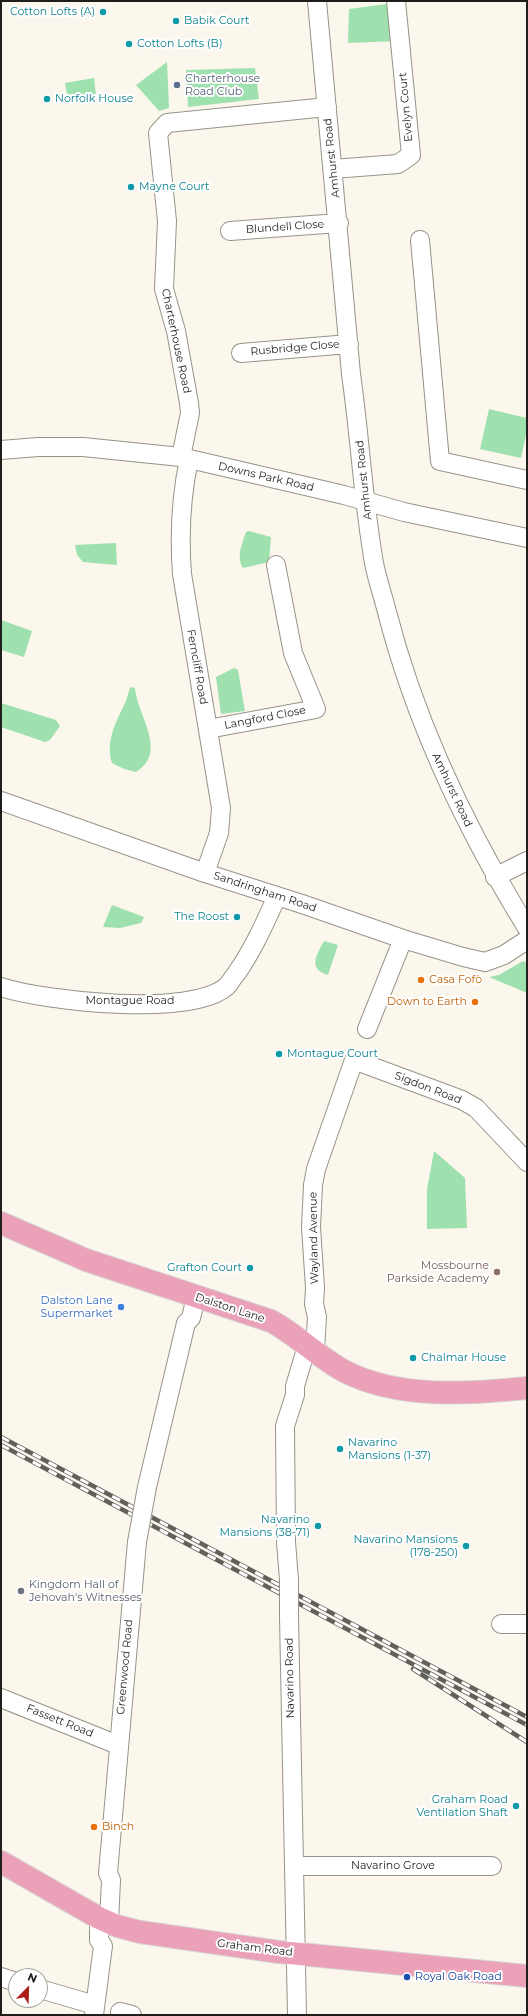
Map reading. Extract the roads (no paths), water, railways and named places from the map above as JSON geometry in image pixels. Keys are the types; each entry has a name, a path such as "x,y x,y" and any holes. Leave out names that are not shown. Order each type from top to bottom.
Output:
{"main road":[{"name":"Dalston Lane","path":"1,1223 86,1260 196,1298 243,1311 271,1321 285,1328 343,1371 390,1387 419,1391 527,1388"},
{"name":"Graham Road","path":"1,1862 104,1920 154,1935 295,1953 527,1976"}],"street":[{"name":"Amhurst Road","path":"317,1 339,223 349,344 358,421 364,500 374,563 393,635 411,694 439,764 495,877 527,928"},
{"name":"Evelyn Court","path":"333,169 398,164 411,155 396,1"},
{"name":"Charterhouse Road","path":"185,458 190,412 176,331 164,289 167,221 158,133 167,124 327,107"},
{"name":"Blundell Close","path":"230,231 339,223"},
{"path":"420,240 440,461 527,480"},
{"name":"Rusbridge Close","path":"241,353 349,344"},
{"name":"Downs Park Road","path":"1,450 38,447 83,447 185,458 364,500 404,512 527,538"},
{"name":"Ferncliff Road","path":"185,458 180,551 182,574 221,808 219,833 205,873"},
{"name":"Langford Close","path":"208,729 316,709 293,653 276,565"},
{"name":"Sandringham Road","path":"1,801 205,873 277,896 402,940 485,962 504,955 527,940"},
{"path":"495,877 527,861"},
{"name":"Montague Road","path":"1,986 60,1000 115,1003 164,1003 203,998 227,986 246,959 277,896"},
{"path":"367,1029 402,940"},
{"name":"Sigdon Road","path":"354,1060 476,1108 527,1162"},
{"name":"Wayland Avenue","path":"311,1348 317,1332 317,1317 314,1304 315,1288 311,1227 313,1185 316,1168 354,1060"},
{"name":"Greenwood Road","path":"95,2010 102,1946 99,1940 111,1880 108,1873 118,1745 137,1542 147,1487 186,1323 190,1318 196,1298"},
{"name":"Navarino Road","path":"297,2015 289,1580 286,1542 286,1426 295,1395 295,1386 311,1348"},
{"path":"501,1624 527,1624"},
{"name":"Fassett Road","path":"1,1698 118,1745"},
{"name":"Navarino Grove","path":"294,1866 492,1866"},
{"path":"48,1992 95,2010"}],"railway":[{"path":"1,1437 527,1717"},
{"path":"1,1445 527,1725"},
{"path":"413,1669 527,1742"}],"place":[{"name":"Cotton Lofts (A)","path":"103,12"},
{"name":"Babik Court","path":"176,21"},
{"name":"Cotton Lofts (B)","path":"129,44"},
{"name":"Charterhouse Road Club","path":"177,85"},
{"name":"Norfolk House","path":"47,99"},
{"name":"Mayne Court","path":"131,187"},
{"name":"The Roost","path":"237,917"},
{"name":"Casa Fofò","path":"421,980"},
{"name":"Down to Earth","path":"475,1002"},
{"name":"Montague Court","path":"279,1054"},
{"name":"Grafton Court","path":"250,1268"},
{"name":"Mossbourne Parkside Academy","path":"497,1272"},
{"name":"Dalston Lane Supermarket","path":"121,1307"},
{"name":"Chalmar House","path":"413,1358"},
{"name":"Navarino Mansions (1-37)","path":"340,1449"},
{"name":"Navarino Mansions (38-71)","path":"318,1526"},
{"name":"Navarino Mansions (178-250)","path":"466,1546"},
{"name":"Kingdom Hall of Jehovah's Witnesses","path":"21,1591"},
{"name":"Graham Road Ventilation Shaft","path":"516,1806"},
{"name":"Binch","path":"94,1827"},
{"name":"Royal Oak Road","path":"407,1977"}]}
